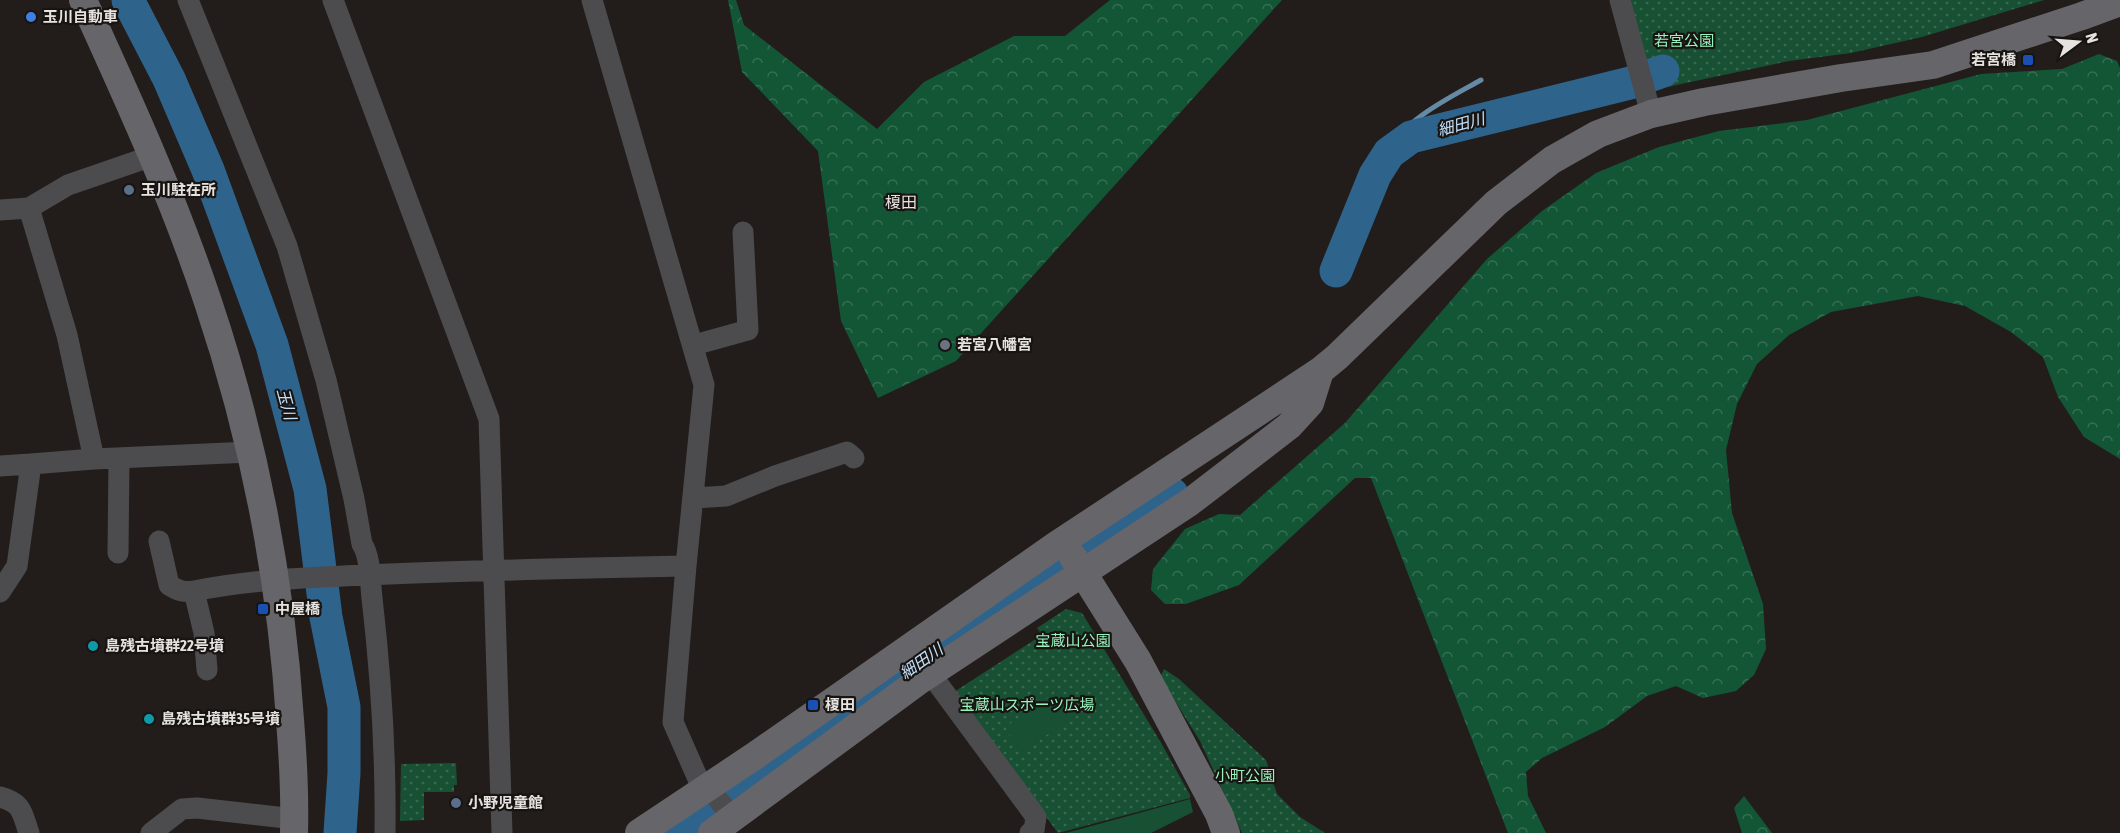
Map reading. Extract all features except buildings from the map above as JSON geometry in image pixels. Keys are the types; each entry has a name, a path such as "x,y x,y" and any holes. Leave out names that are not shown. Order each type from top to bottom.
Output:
{"street":[{"path":"83,0 152,156 208,302 235,389 281,580 295,826 189,808 182,809 151,833"},
{"path":"188,0 287,246 326,380 365,549 363,575 380,668 386,780 385,833"},
{"path":"333,0 489,420 502,833"},
{"path":"592,0 704,385 672,722 699,781 712,790 724,821 915,667 1073,556 1320,371 1496,203 1543,167 1598,134 1651,114 1704,102 1841,78 1933,65 2120,2"},
{"path":"1620,0 1651,114"},
{"path":"0,210 29,208 68,185 152,156"},
{"path":"29,208 67,335 94,459"},
{"path":"694,345 748,330 743,232"},
{"path":"639,833 712,790 756,755 915,667 1073,556 1190,502 1289,426 1310,403 1320,371"},
{"path":"0,465 250,452"},
{"path":"694,498 726,496 775,476 847,452 854,458"},
{"path":"113,543 119,459"},
{"path":"0,592 17,566 23,537 31,464"},
{"path":"159,541 169,585 187,592 281,580 363,575 494,569 686,566"},
{"path":"1073,556 1138,661 1219,814 1226,833"},
{"path":"194,591 204,633 207,670"},
{"path":"915,667 1036,817 1034,830 1029,833"},
{"path":"0,797 9,799 20,806 29,833"}],"green space":[{"path":"728,0 736,0 744,25 877,129 924,82 1014,36 1065,36 1110,0 1282,0 956,361 878,398 841,321 818,151 742,72"},
{"name":"若宮公園","path":"1627,0 2044,0 1922,37 1851,53 1789,61 1653,90"},
{"path":"2099,54 2117,61 2120,68 2120,459 2084,437 2058,397 2043,357 2011,332 1965,306 1918,296 1831,312 1789,335 1757,364 1737,404 1726,450 1732,513 1763,604 1766,649 1754,675 1736,691 1703,698 1676,686 1647,696 1605,727 1542,758 1526,772 1528,796 1546,833 1508,833 1371,478 1355,478 1239,585 1186,604 1165,604 1151,590 1153,569 1185,529 1219,514 1240,515 1345,423 1487,259 1542,211 1596,173 1659,147 1719,131 1807,120 1981,74 2062,69"},
{"name":"宝蔵山スポーツ広場","path":"1066,609 1082,613 1160,741 1190,798 1058,833 954,692 1042,635 1037,628"},
{"name":"小町公園","path":"1164,669 1179,679 1266,760 1277,794 1300,817 1325,833 1242,833 1200,741 1160,677"},
{"path":"1058,691 1075,716 1021,752 1005,727"},
{"path":"456,763 457,785 454,785 454,792 424,792 424,820 400,821 401,764"},
{"path":"1744,796 1772,833 1742,833 1734,808"},
{"path":"1190,799 1193,812 1151,833 1066,833"}],"waterway":[{"name":"玉川","path":"128,0 169,79 208,170 272,345 310,489 326,617 344,707 344,773 340,833"},
{"name":"細田川","path":"1336,271 1375,175 1389,153 1411,137 1630,83 1663,71"},
{"path":"1389,153 1395,141 1416,120 1481,80"},
{"name":"細田川","path":"672,833 1058,566 1172,494"}],"place":[{"name":"玉川自動車","path":"31,17"},
{"name":"若宮橋","path":"2028,60"},
{"name":"玉川駐在所","path":"129,190"},
{"name":"若宮八幡宮","path":"945,345"},
{"name":"中屋橋","path":"263,609"},
{"name":"島残古墳群22号墳","path":"93,646"},
{"name":"榎田","path":"813,705"},
{"name":"島残古墳群35号墳","path":"149,719"},
{"name":"小野児童館","path":"456,803"}],"district":[{"name":"榎田","path":"901,202"}],"park label":[{"name":"宝蔵山公園","path":"1073,641"}]}
